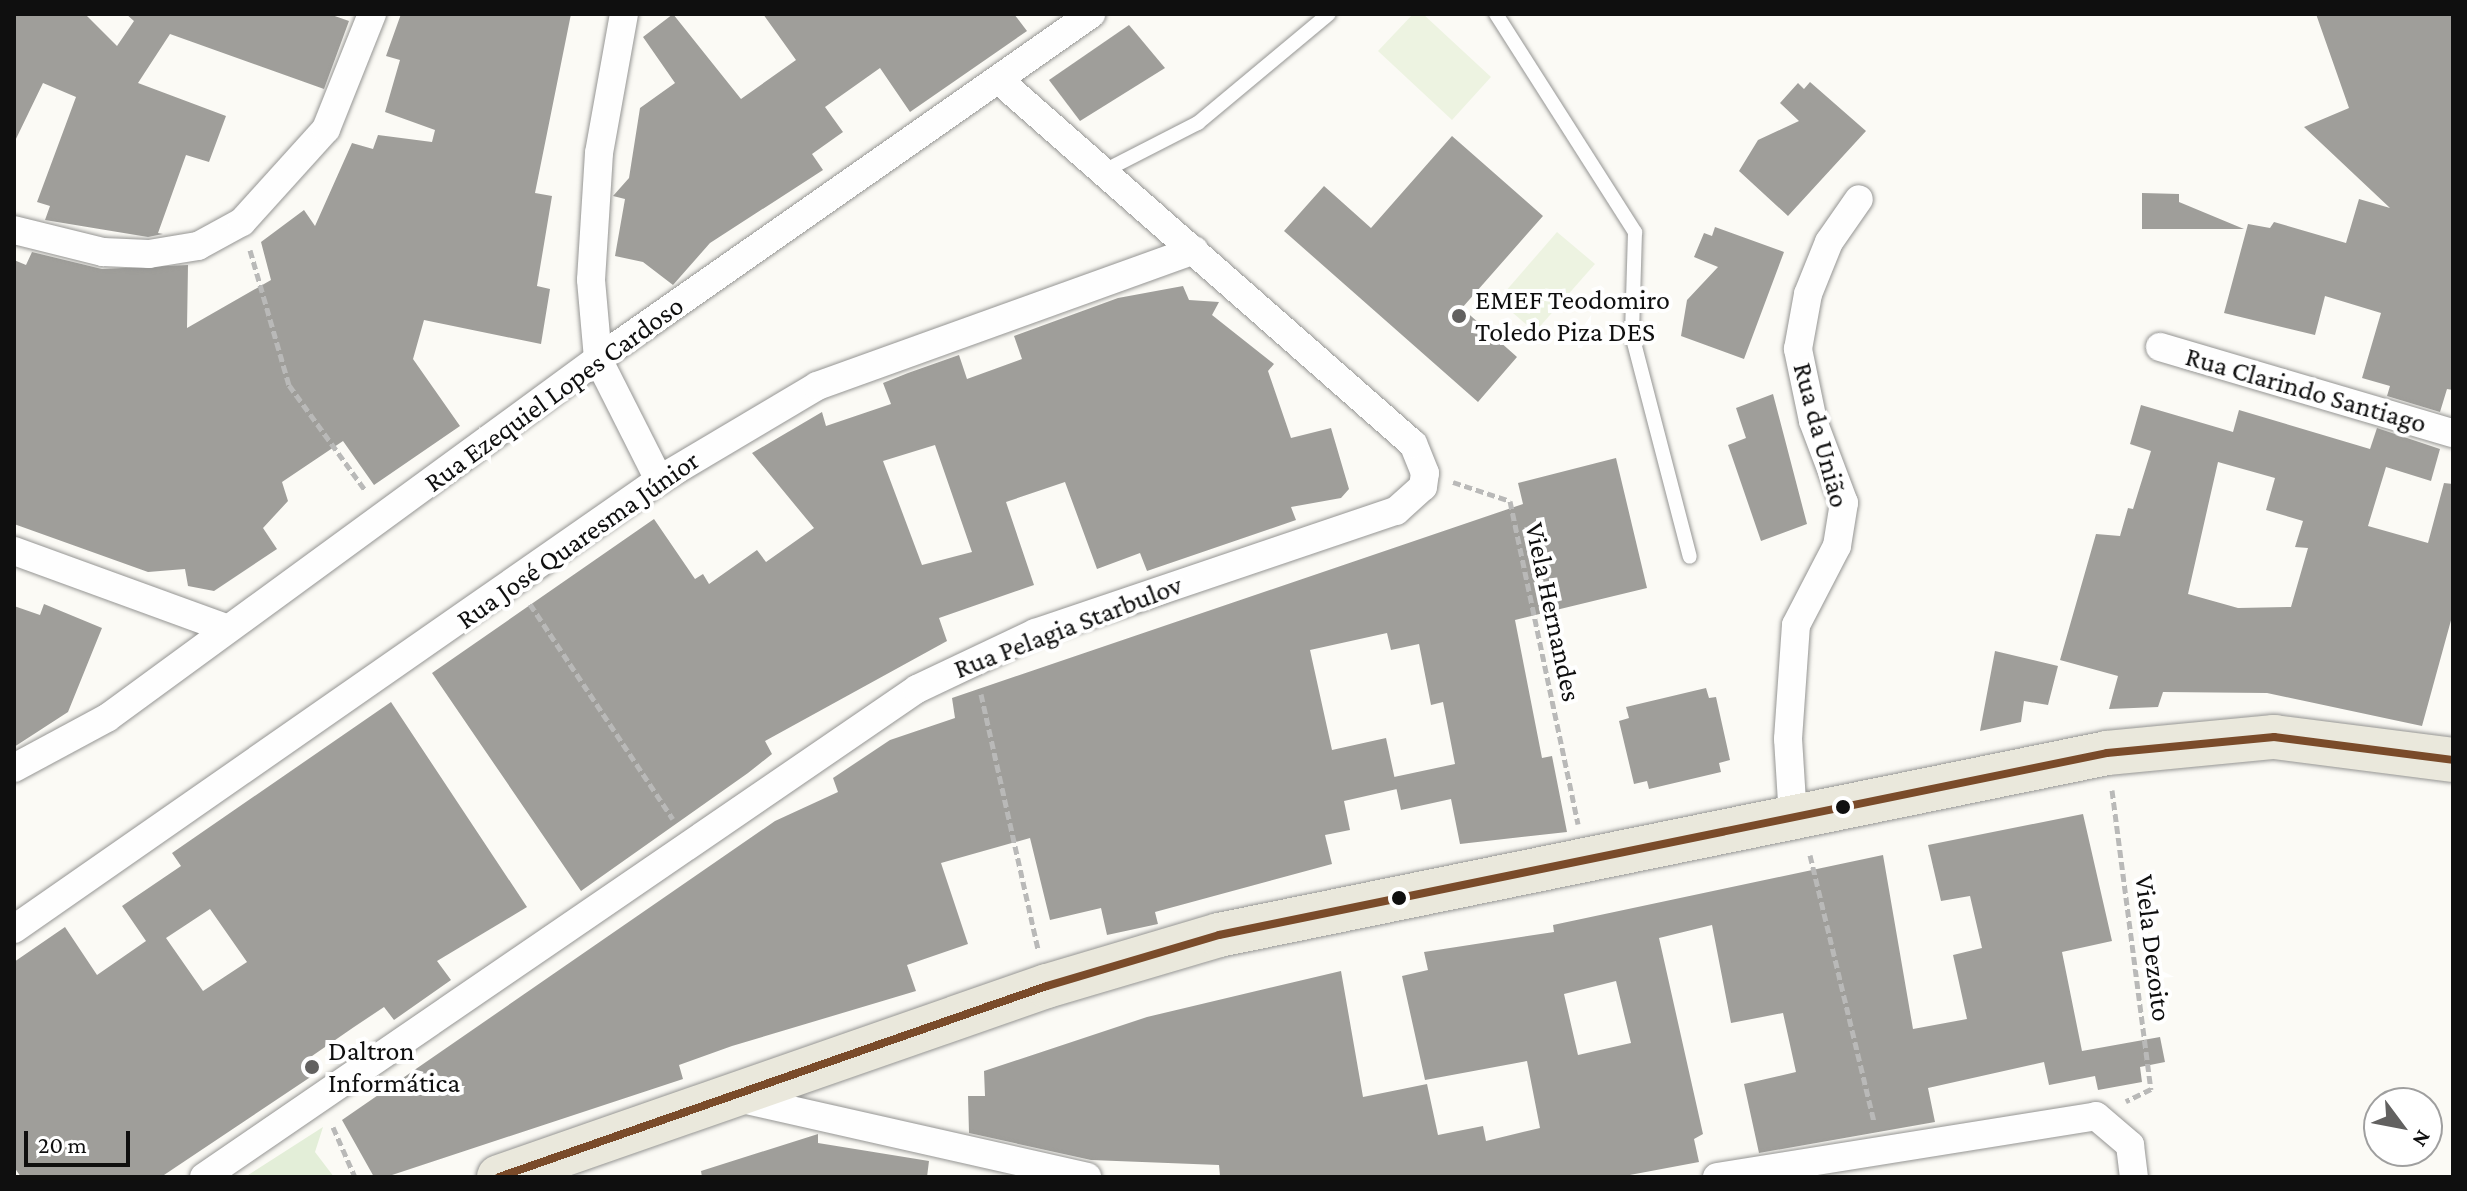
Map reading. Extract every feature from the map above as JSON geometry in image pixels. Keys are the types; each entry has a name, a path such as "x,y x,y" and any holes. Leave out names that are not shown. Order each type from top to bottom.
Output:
{"main road":[{"path":"499,1177 1047,986 1219,935 2107,753 2274,737 2453,760"}],"street":[{"path":"14,230 103,252 149,254 198,246 242,222 326,129 372,14"},
{"name":"Rua Ezequiel Lopes Cardoso","path":"14,768 107,718 225,628 385,518 598,359 1000,81 1091,14"},
{"path":"629,18 596,196 591,280 598,359 659,480"},
{"path":"1000,81 1413,444 1425,473"},
{"name":"Rua da União","path":"1797,817 1788,739 1796,625 1837,546 1844,503 1813,421 1798,349 1813,281 1859,199"},
{"name":"Rua José Quaresma Júnior","path":"14,929 516,583 659,480 817,386 1194,250"},
{"name":"Rua Clarindo Santiago","path":"2160,347 2453,433"},
{"name":"Rua Pelagia Starbulov","path":"204,1177 847,730 973,658 1396,511 1423,487 1425,473"},
{"path":"14,551 225,628"},
{"path":"732,1097 1087,1177"},
{"path":"1717,1177 1880,1145 2096,1116 2130,1145 2134,1177"}],"lane":[{"path":"1104,171 1198,123 1329,14"},
{"path":"1496,14 1635,232 1632,335 1690,557"}],"path":[{"path":"242,222 289,385 385,518"},
{"name":"Viela Hernandes","path":"1425,473 1510,501 1576,818"},
{"path":"516,583 688,842"},
{"path":"973,658 1047,986"},
{"name":"Viela Dezoito","path":"2096,1116 2151,1089 2107,753"},
{"path":"1797,817 1880,1145"},
{"path":"320,1096 355,1177"}],"green space":[{"path":"1413,14 1423,14 1491,77 1452,120 1378,51"},
{"path":"1557,232 1595,264 1535,332 1498,300"},
{"path":"323,1127 315,1152 334,1177 245,1177"}],"building":[{"path":"14,14 85,14 117,46 134,21 126,14 329,14 349,21 324,89 170,34 138,83 226,116 209,162 186,155 158,233 163,234 148,237 45,220 50,206 37,202 76,97 43,83 14,143"},
{"path":"401,14 571,14 535,193 552,196 537,286 550,289 541,344 424,320 413,359 460,426 374,485 343,441 282,482 288,501 263,528 277,549 214,591 188,586 185,569 148,572 14,524 14,260 26,265 32,252 102,269 188,265 187,328 271,280 261,242 304,210 315,226 352,143 373,149 378,135 432,142 435,130 385,112 400,60 386,56"},
{"path":"673,14 741,99 796,60 763,14 1014,14 1027,31 910,112 880,68 825,107 843,132 812,154 823,170 710,243 673,285 643,262 615,256 625,199 613,196 629,178 640,108 675,83 643,37"},
{"path":"2316,14 2453,14 2453,390 2447,389 2440,412 2387,396 2390,386 2362,378 2381,313 2325,296 2315,335 2224,313 2248,224 2270,228 2274,222 2346,243 2359,199 2390,208 2304,127 2349,108"},
{"path":"1129,25 1165,68 1080,121 1049,80"},
{"path":"1810,82 1866,131 1788,216 1739,171 1758,140 1799,121 1780,103 1798,83 1804,89"},
{"path":"1452,136 1543,216 1462,308 1517,357 1478,402 1284,231 1324,186 1371,228"},
{"path":"2142,193 2179,194 2179,202 2244,229 2142,229"},
{"path":"1715,227 1784,252 1744,359 1681,336 1687,300 1718,267 1694,257 1704,233 1712,236"},
{"path":"1183,286 1189,300 1219,302 1212,315 1274,364 1268,371 1291,438 1331,428 1349,489 1341,498 1291,507 1296,520 1147,571 1140,553 1097,569 1065,482 1006,502 1034,585 939,618 947,641 765,741 772,754 581,891 432,673 654,519 695,579 703,574 709,584 757,550 766,562 814,528 752,453 822,412 826,426 891,404 883,383 959,355 967,379 1022,359 1014,336 1118,298","holes":["935,445 972,552 922,565 883,461"]},
{"path":"1773,394 1807,524 1761,541 1728,445 1746,438 1736,408"},
{"path":"2141,405 2233,432 2239,410 2370,449 2377,428 2440,449 2431,481 2386,467 2368,526 2428,543 2444,483 2453,484 2453,613 2422,726 2267,693 2163,692 2158,707 2109,709 2118,676 2060,660 2096,534 2120,536 2128,508 2133,509 2151,451 2130,444","holes":["2218,462 2275,478 2266,510 2303,521 2295,547 2308,548 2291,607 2238,608 2188,594"]},
{"path":"1616,458 1647,588 1515,620 1542,758 1552,756 1567,832 1460,844 1451,799 1401,810 1397,789 1344,801 1350,830 1325,835 1332,864 1155,912 1158,924 1107,935 1101,908 1050,920 1030,838 941,863 968,944 907,965 916,991 732,1046 679,1065 683,1079 386,1177 374,1177 342,1120 775,821 838,792 833,778 890,740 955,718 952,698 1523,504 1518,483","holes":["1387,633 1391,650 1419,644 1431,705 1443,702 1455,764 1394,777 1386,738 1332,750 1310,650"]},
{"path":"44,604 102,628 68,712 14,747 14,606 40,615"},
{"path":"1995,651 2058,666 2048,705 2024,701 2021,722 1980,731"},
{"path":"1706,688 1709,698 1716,697 1730,760 1719,763 1721,772 1649,789 1647,781 1634,784 1619,721 1629,718 1626,707"},
{"path":"391,702 527,907 437,961 451,980 394,1020 384,1007 354,1027 312,1056 321,1070 161,1177 21,1177 14,1167 14,962 65,927 97,975 146,941 122,906 181,866 172,853","holes":["210,909 247,962 203,991 166,938"]},
{"path":"2083,814 2112,941 2062,952 2082,1051 2160,1037 2165,1062 2140,1067 2142,1082 2098,1090 2095,1076 2049,1085 2044,1062 1928,1088 1935,1122 1759,1153 1744,1084 1796,1072 1783,1013 1731,1023 1712,925 1659,938 1703,1134 1694,1139 1699,1162 1619,1177 1220,1176 1219,1165 1091,1160 969,1133 968,1096 985,1096 984,1071 1147,1017 1341,971 1363,1097 1427,1084 1438,1135 1483,1126 1486,1141 1540,1128 1527,1061 1425,1080 1402,976 1428,970 1424,952 1554,932 1553,925 1883,855 1913,1029 1967,1019 1953,955 1982,948 1970,896 1941,901 1928,845","holes":["1616,981 1631,1043 1578,1055 1564,994"]},
{"path":"818,1134 818,1143 929,1161 927,1177 702,1177 701,1171"}],"transit line":[{"path":"499,1177 1047,986 1219,935 2107,753 2274,737 2453,760"}],"place":[{"name":"EMEF Teodomiro Toledo Piza DES","path":"1459,316"},
{"name":"Daltron Informática","path":"312,1067"}]}
